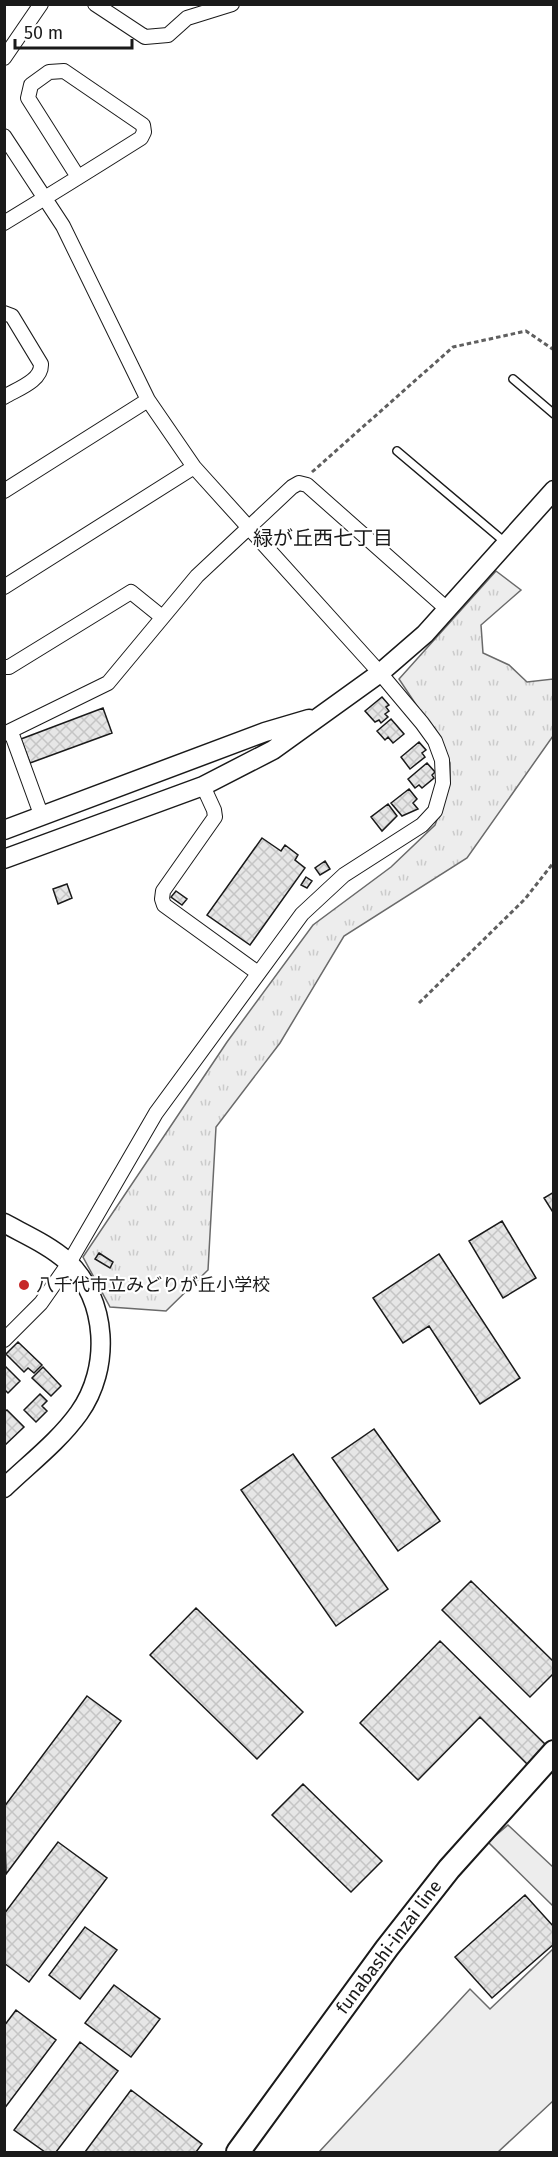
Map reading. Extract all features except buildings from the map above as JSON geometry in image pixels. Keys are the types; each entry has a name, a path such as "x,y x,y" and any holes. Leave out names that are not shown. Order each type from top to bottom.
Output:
{"main road":[{"name":"funabashi-inzai line","path":"238,2152 387,1948 449,1869 554,1752"}],"street":[{"path":"4,58 41,4"},
{"path":"95,4 145,36 168,35 187,18 232,4"},
{"path":"4,223 141,138 144,132 143,125 64,71 49,72 31,85 28,98 78,177"},
{"path":"4,136 63,226 148,400 194,467 380,673 435,741 442,760 443,783 435,811 407,837 326,890 302,914 156,1113 69,1263 41,1304 4,1340"},
{"path":"4,312 12,316 41,364 41,370 38,376 4,397"},
{"path":"4,491 148,400"},
{"path":"4,587 194,467"},
{"path":"42,817 8,733 108,683 197,576 299,483 307,485 447,609"},
{"path":"4,859 203,786 273,750 325,715 380,673 425,634 554,490"},
{"path":"4,667 9,667 131,592 162,617"},
{"path":"4,830 265,732 325,715"},
{"path":"203,786 215,817 163,891 162,898 164,904 258,972"},
{"path":"4,1223 55,1251 69,1263 85,1285 101,1330 97,1373 90,1395 69,1424 4,1488"}],"lane":[{"path":"513,379 554,414"},
{"path":"397,451 506,543"}],"path":[{"path":"299,483 453,347 526,331 554,350"},
{"path":"419,1003 525,899 554,862"}],"green space":[{"path":"496,571 521,590 481,625 483,653 509,665 527,682 553,679 553,736 467,858 344,936 280,1043 216,1127 208,1270 166,1311 110,1307 83,1257 227,1042 313,925 391,867 435,825 450,783 450,763 441,742 399,679"}],"shaded area":[{"path":"508,1825 553,1867 553,1906 488,1842"},
{"path":"553,1949 553,2101 498,2152 319,2152 470,1989 490,2009"}],"place":[{"name":"八千代市立みどりが丘小学校","path":"24,1285"}],"district":[{"name":"緑が丘西七丁目","path":"323,538"}]}
